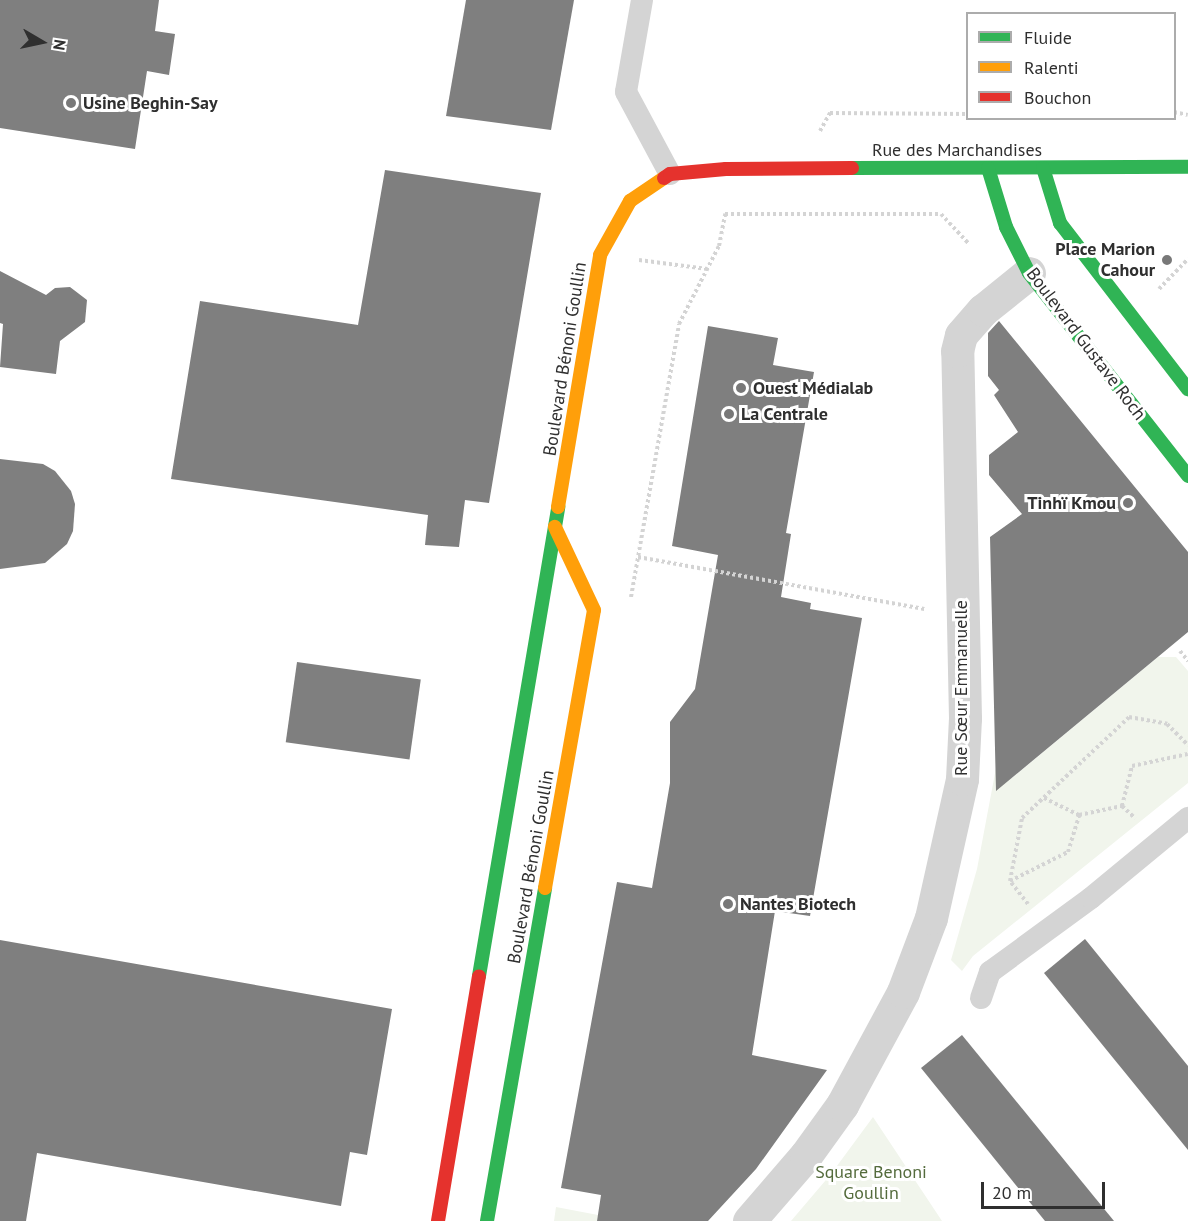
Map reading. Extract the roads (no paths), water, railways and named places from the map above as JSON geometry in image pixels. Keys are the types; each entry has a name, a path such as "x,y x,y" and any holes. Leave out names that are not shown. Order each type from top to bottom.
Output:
{"street":[{"name":"Rue des Marchandises","path":"726,169 1188,167"},
{"name":"Boulevard Gustave Roch","path":"988,168 1006,227 1019,283 1188,476"},
{"path":"1043,168 1060,223 1188,388"},
{"name":"Boulevard Bénoni Goullin","path":"438,1221 600,255 630,201 670,174 726,169"},
{"name":"Rue Sœur Emmanuelle","path":"749,1221 806,1155 842,1105 903,992 931,918 962,779 957,351 961,335 976,318 1019,283"},
{"name":"Boulevard Bénoni Goullin","path":"487,1221 594,610 555,527"}],"lane":[{"path":"642,0 626,92 670,174"},
{"path":"981,998 990,972 1091,898 1188,818"}],"place":[{"name":"Usine Beghin-Say","path":"71,103"},
{"name":"Place Marion Cahour","path":"1167,260"},
{"name":"Ouest Médialab","path":"741,388"},
{"name":"La Centrale","path":"729,414"},
{"name":"Tinhï Kmou","path":"1128,503"},
{"name":"Nantes Biotech","path":"728,904"}],"park label":[{"name":"Square Benoni Goullin","path":"871,1183"}]}
